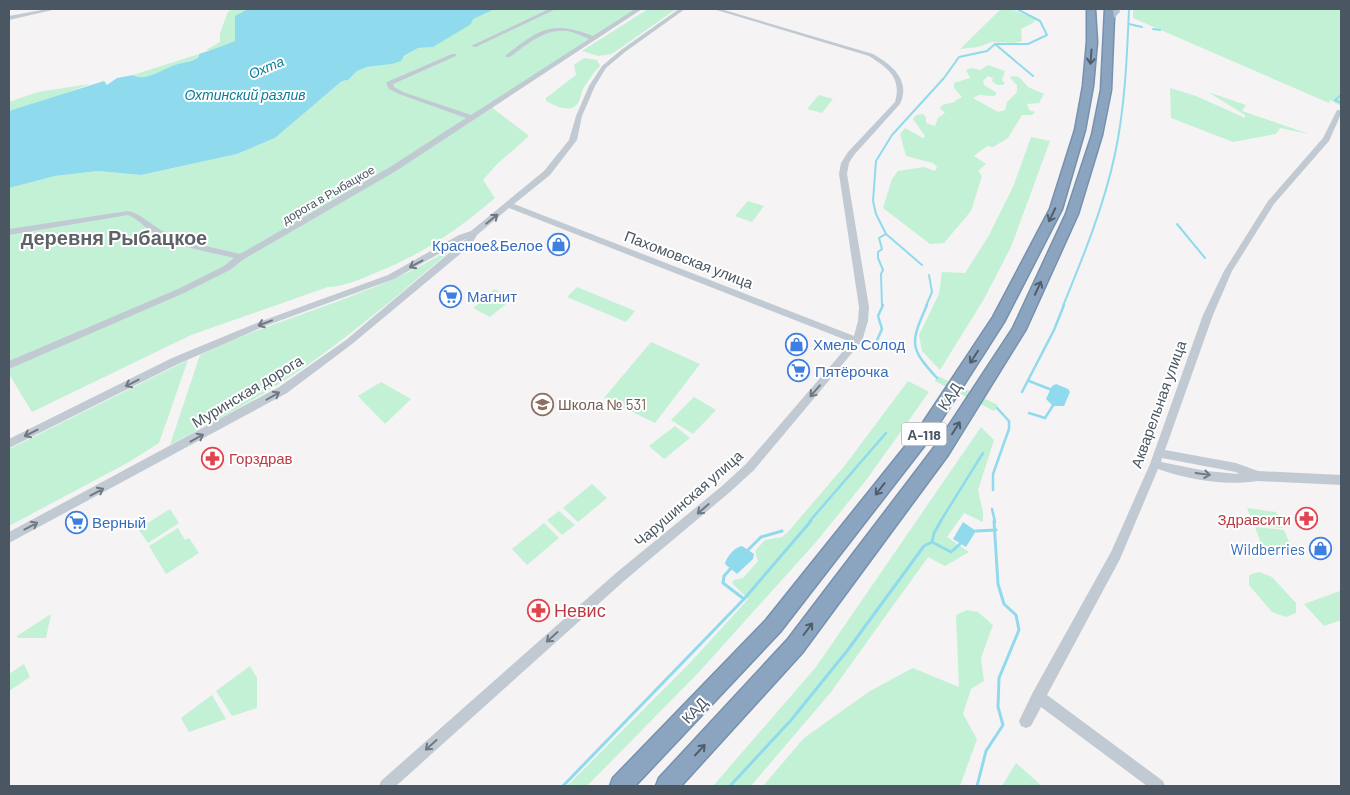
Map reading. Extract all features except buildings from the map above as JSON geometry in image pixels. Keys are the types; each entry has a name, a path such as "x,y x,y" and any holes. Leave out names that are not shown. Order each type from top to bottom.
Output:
{"highway":[{"name":"КАД","path":"621,786 773,626 922,437 999,319 1056,209 1080,130 1088,86 1092,42 1091,9"},
{"name":"КАД","path":"667,786 795,646 942,450 1020,329 1072,214 1097,135 1106,90 1112,12"}],"street":[{"path":"9,18 54,9"},
{"path":"508,56 521,35 553,9"},
{"name":"дорога в Рыбацкое","path":"9,365 181,292 227,268 241,257 357,191 640,9"},
{"name":"Муринская дорога","path":"9,444 176,361 262,324 391,277 462,237 474,233 547,173 573,140 582,109 592,86 604,67 623,51 682,9"},
{"name":"Чарушинская улица","path":"386,786 620,577 726,489 756,460 857,340 863,321 864,307 843,174 845,163 851,154 898,103 902,93 900,84 894,73 885,63 871,55 716,9"},
{"path":"474,46 521,35 561,29 593,38"},
{"path":"454,55 389,83 391,88 402,93 472,118"},
{"name":"Акварельная улица","path":"1026,720 1116,556 1157,459 1208,314 1228,271 1271,203 1326,138 1339,111"},
{"name":"Пахомовская улица","path":"509,205 857,340"},
{"path":"9,232 128,212 136,214 158,233 198,247 241,257"},
{"name":"Муринская дорога","path":"9,538 283,390 350,342 468,243 474,233"},
{"path":"1157,459 1183,472 1240,480 1258,476 1341,480"},
{"path":"1038,697 1158,786"}],"green space":[{"path":"233,9 248,9 235,17 235,41 212,51 206,50 220,42 220,33 228,12"},
{"path":"495,9 639,9 490,106 529,136 497,164 483,180 495,198 438,241 409,258 358,280 328,287 191,335 32,412 9,374 9,188 55,176 98,171 141,175 237,154 275,138 342,81 348,80 357,71 367,67 392,64 418,48 433,47 472,19"},
{"path":"648,9 676,9 612,54 598,56 582,51"},
{"path":"1001,9 1011,9 1036,19 1033,23 1021,29 1022,41 1014,43 992,42 978,47 960,49"},
{"path":"1133,9 1341,9 1341,106 1330,100 1329,103 1133,18"},
{"path":"199,54 199,57 193,60 175,65 153,75 138,77 133,75"},
{"path":"584,58 597,60 600,66 582,91 578,103 567,109 546,101 546,98 576,75 574,65"},
{"path":"988,65 1005,71 1002,80 1005,83 997,85 992,81 993,78 988,76 983,81 984,85 997,93 994,96 979,95 973,98 998,112 1005,110 1007,102 1017,92 1017,85 1010,78 1012,76 1019,77 1028,87 1044,94 1039,103 1027,104 1029,110 1035,112 1032,115 1022,115 1008,138 993,147 987,146 974,156 986,164 978,171 982,176 971,211 944,243 930,244 883,208 892,179 898,171 924,167 935,171 937,167 933,163 906,156 900,134 905,128 923,138 925,136 913,119 916,115 923,114 926,117 926,123 935,126 938,118 945,113 940,108 942,105 955,102 962,97 954,88 954,83 970,78 966,70 972,68 980,70"},
{"path":"90,84 42,102 9,111 9,102 38,92"},
{"path":"1170,88 1196,96 1245,118 1245,115 1208,92 1246,105 1242,111 1309,134 1280,128 1276,134 1233,142 1171,118"},
{"path":"819,95 833,99 822,113 807,109"},
{"path":"1031,137 1050,141 1011,247 984,299 940,370 922,351 919,335 939,294 942,272 965,273 988,237 1013,187"},
{"path":"748,201 764,206 752,222 735,216"},
{"path":"454,248 378,311 299,371 252,400 170,445 200,355 263,328 391,280"},
{"path":"577,287 635,311 626,322 567,297"},
{"path":"494,289 513,298 490,317 473,308 485,299"},
{"path":"651,342 700,364 655,423 604,398"},
{"path":"188,360 159,443 129,462 9,526 9,449"},
{"path":"938,376 998,405 994,411 935,381"},
{"path":"908,381 929,392 867,479 816,542 699,672 587,786 567,786 689,664 748,599 732,583 734,580 743,578 758,561 755,551 765,540 782,537 788,532 846,464"},
{"path":"381,382 411,399 385,424 358,396"},
{"path":"694,397 716,410 693,434 671,420"},
{"path":"675,426 690,438 664,459 649,446"},
{"path":"981,427 994,440 978,490 983,512 983,522 964,513 947,537 969,552 945,566 928,557 831,692 751,786 713,786 816,667"},
{"path":"592,484 607,498 578,522 563,508"},
{"path":"1247,508 1276,512 1283,528 1254,525"},
{"path":"170,509 179,523 148,543 138,529"},
{"path":"559,511 575,525 562,535 547,520"},
{"path":"544,523 559,538 527,565 512,549"},
{"path":"1255,527 1284,530 1294,553 1263,549"},
{"path":"178,528 185,540 189,538 199,553 166,574 149,546"},
{"path":"1259,572 1272,577 1296,603 1296,613 1286,617 1272,612 1249,585 1249,575"},
{"path":"1340,591 1341,620 1324,626 1304,604"},
{"path":"967,610 978,612 993,625 981,658 984,681 971,689 963,714 977,739 960,786 763,786 804,738 870,691 913,668 959,687 956,615"},
{"path":"51,614 46,638 18,638 17,636"},
{"path":"24,664 30,677 9,691 9,674"},
{"path":"250,666 257,678 257,708 232,716 216,691"},
{"path":"212,695 226,719 189,732 181,718"},
{"path":"1016,763 1042,786 1002,786"}],"water":[{"name":"Охтинский разлив","path":"248,9 495,9 473,19 471,24 433,47 418,48 404,56 401,61 392,64 367,67 357,71 348,80 342,81 275,138 237,154 141,175 98,171 55,176 9,188 9,111 104,81 107,85 117,78 133,75 143,77 153,75 175,65 193,60 199,57 199,54 235,41 235,16"},
{"path":"1056,384 1068,389 1070,392 1064,406 1053,406 1046,399 1052,386"},
{"path":"963,522 976,531 966,547 953,539"},
{"path":"742,546 754,554 753,559 737,574 725,564 731,553"}],"waterway":[{"path":"995,44 1028,44 1047,35 1040,21 1017,9"},
{"path":"1063,306 1099,212 1115,154 1123,100 1129,9"},
{"path":"1129,24 1142,27"},
{"path":"1153,29 1160,30"},
{"path":"886,234 876,214 873,201 876,161 892,135 944,78 959,57 987,51 995,44"},
{"path":"995,44 1033,76"},
{"path":"1341,95 1335,100 1341,103"},
{"path":"1177,224 1205,258"},
{"path":"882,306 881,274 883,270 878,258 878,252 882,249 879,238 886,234"},
{"path":"886,234 922,265"},
{"path":"926,306 932,292 929,275"},
{"path":"874,347 882,329 878,316 883,305"},
{"path":"927,305 915,336 915,344 921,359 937,378"},
{"path":"1022,392 1054,330 1064,305"},
{"path":"1029,381 1052,390"},
{"path":"1029,413 1045,418 1054,404"},
{"path":"993,490 993,474 1009,429 1009,421 997,408"},
{"path":"809,522 886,433"},
{"path":"940,522 983,453"},
{"path":"992,509 995,522"},
{"path":"744,599 811,521"},
{"path":"932,542 934,533 941,521"},
{"path":"994,521 995,530"},
{"path":"976,531 995,530"},
{"path":"977,786 986,751 1003,725 998,707 999,678 1019,630 1016,615 1004,604 998,584 995,530"},
{"path":"746,552 761,537 782,531"},
{"path":"730,786 792,719 847,651 924,546 932,542"},
{"path":"932,542 951,552 960,544"},
{"path":"732,567 724,576 723,583 744,599"},
{"path":"563,786 744,599"}],"place":[{"name":"Красное&Белое","path":"559,245"},
{"name":"Магнит","path":"451,296"},
{"name":"Хмель Солод","path":"797,344"},
{"name":"Пятёрочка","path":"799,371"},
{"name":"Школа № 531","path":"542,404"},
{"name":"Горздрав","path":"213,458"},
{"name":"Здравсити","path":"1307,519"},
{"name":"Верный","path":"76,522"},
{"name":"Wildberries","path":"1321,549"},
{"name":"Невис","path":"538,610"}],"district":[{"name":"деревня Рыбацкое","path":"114,237"}],"water label":[{"name":"Охта","path":"266,67"}]}
